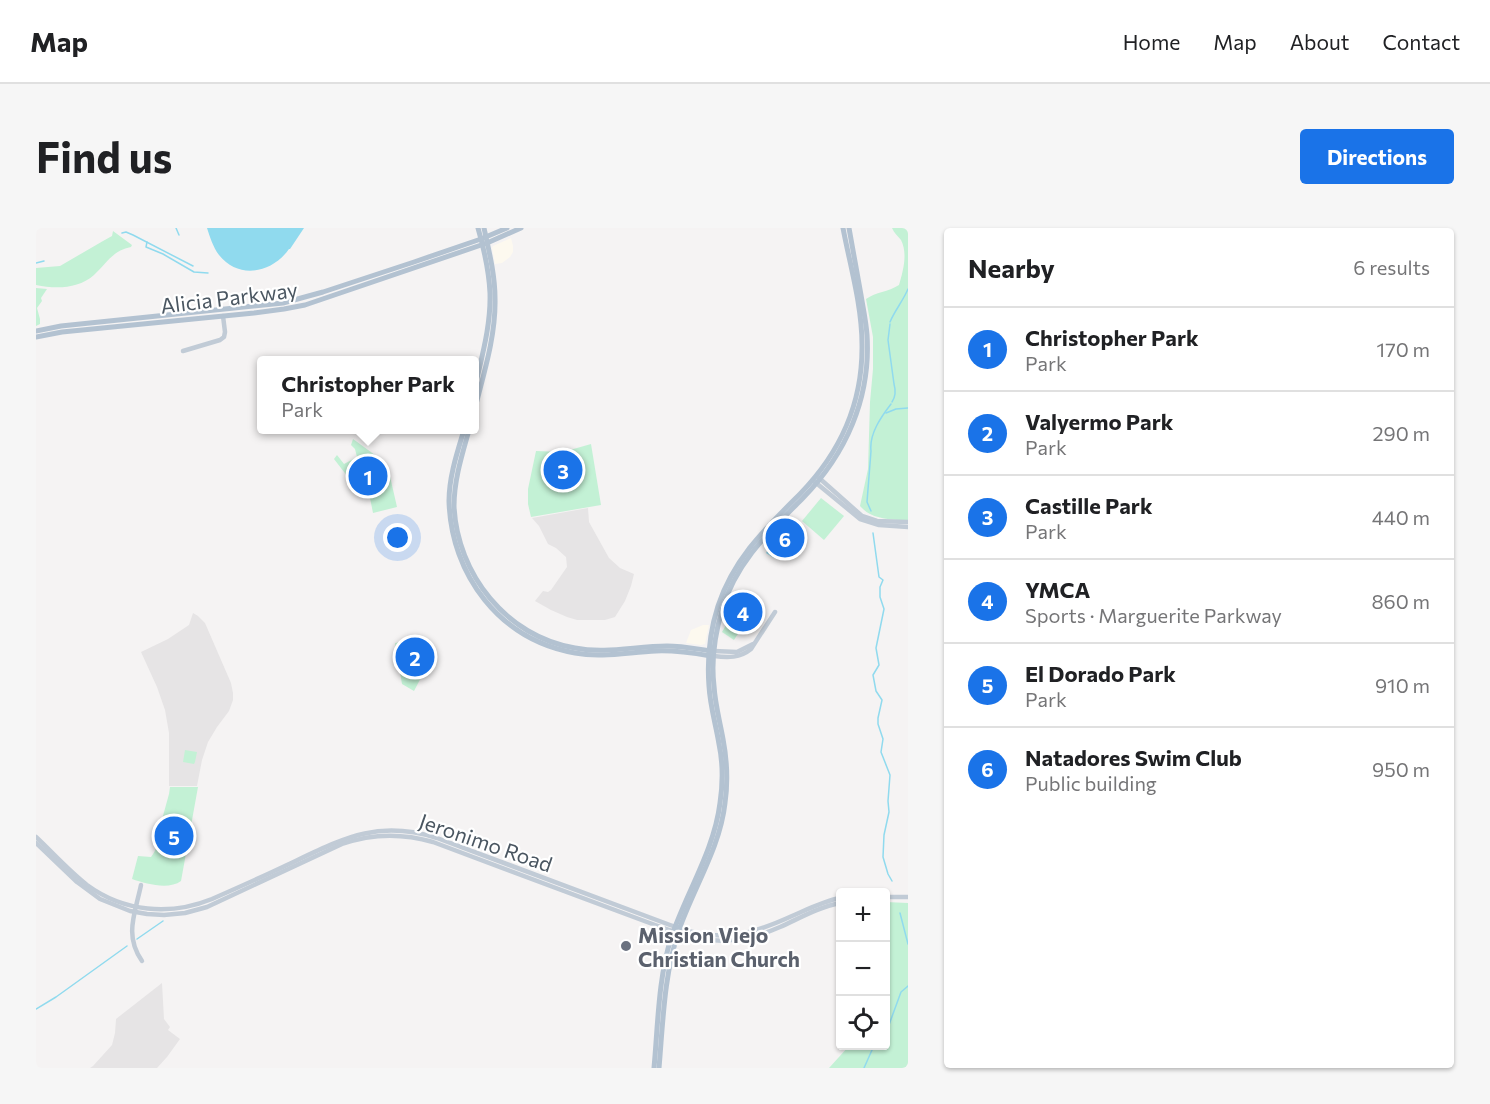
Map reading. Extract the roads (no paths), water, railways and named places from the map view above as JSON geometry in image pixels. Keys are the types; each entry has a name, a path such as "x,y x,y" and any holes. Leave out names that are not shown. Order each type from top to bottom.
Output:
{"main road":[{"path":"478,228 484,241 495,296 495,314 489,353 479,390"},
{"path":"479,368 485,345 490,293 484,228"},
{"name":"Alicia Parkway","path":"484,241 507,228"},
{"name":"Alicia Parkway","path":"36,337 47,331 283,303 344,288 521,228"},
{"path":"817,480 847,426 861,377 862,332 843,228"},
{"path":"654,1068 668,949 715,828 722,787 724,758 709,687 711,653 724,603 745,560 833,462 847,439 860,405 867,368 867,343 849,228"},
{"name":"Alicia Parkway","path":"36,331 285,309 322,300 344,288"},
{"path":"223,316 228,312 246,310 253,306"},
{"path":"202,311 223,316"},
{"path":"183,351 224,337 223,316"},
{"path":"463,434 451,477 449,501 452,531 457,550 467,574 488,604 513,628 525,635 558,650 602,656 677,646 728,658 740,656 751,649 775,612"},
{"path":"468,434 455,485 456,523 461,547 474,576 495,605 521,627 554,643 598,651 656,649"},
{"path":"817,480 862,516 877,520 908,522"},
{"path":"817,480 860,519 879,525 908,527"},
{"name":"Jeronimo Road","path":"36,843 86,890 106,902 168,915 201,909 342,844 370,837 398,835 418,837 433,842 696,938 713,941 741,940 761,935 836,904"},
{"name":"Jeronimo Road","path":"36,837 86,884 136,910"},
{"path":"141,885 131,939 142,962"},
{"path":"890,897 908,897"},
{"name":"Jeronimo Road","path":"676,930 709,936 744,934 836,899"},
{"path":"659,1068 668,973 676,930"}],"water":[{"path":"207,228 304,228 290,249 274,264 265,268 245,270 227,263 219,255"},
{"path":"778,536 786,541 774,558 766,553"}],"waterway":[{"path":"176,228 179,235"},
{"path":"122,233 133,235 193,266"},
{"path":"147,242 146,247 194,272 208,273"},
{"path":"36,263 44,261"},
{"path":"890,322 908,289"},
{"path":"890,324 888,340 895,391 892,402"},
{"path":"871,511 867,502 872,438 891,404"},
{"path":"886,413 908,408"},
{"path":"873,533 879,577 883,580 880,597 884,609 876,648 879,665 873,675 876,691 882,700 878,718 883,739 881,752 890,775 889,812 884,835 883,857 892,881"},
{"path":"900,913 908,944"},
{"path":"137,939 163,921"},
{"path":"36,1009 127,946"},
{"path":"890,1022 901,992 908,986"},
{"path":"864,1068 872,1050"}],"place":[{"name":"Castille Park","path":"563,470"},
{"name":"Christopher Park","path":"368,476"},
{"name":"Natadores Swim Club","path":"785,538"},
{"name":"YMCA","path":"743,612"},
{"name":"Valyermo Park","path":"415,657"},
{"name":"El Dorado Park","path":"174,836"},
{"name":"Mission Viejo Christian Church","path":"626,946"}]}
